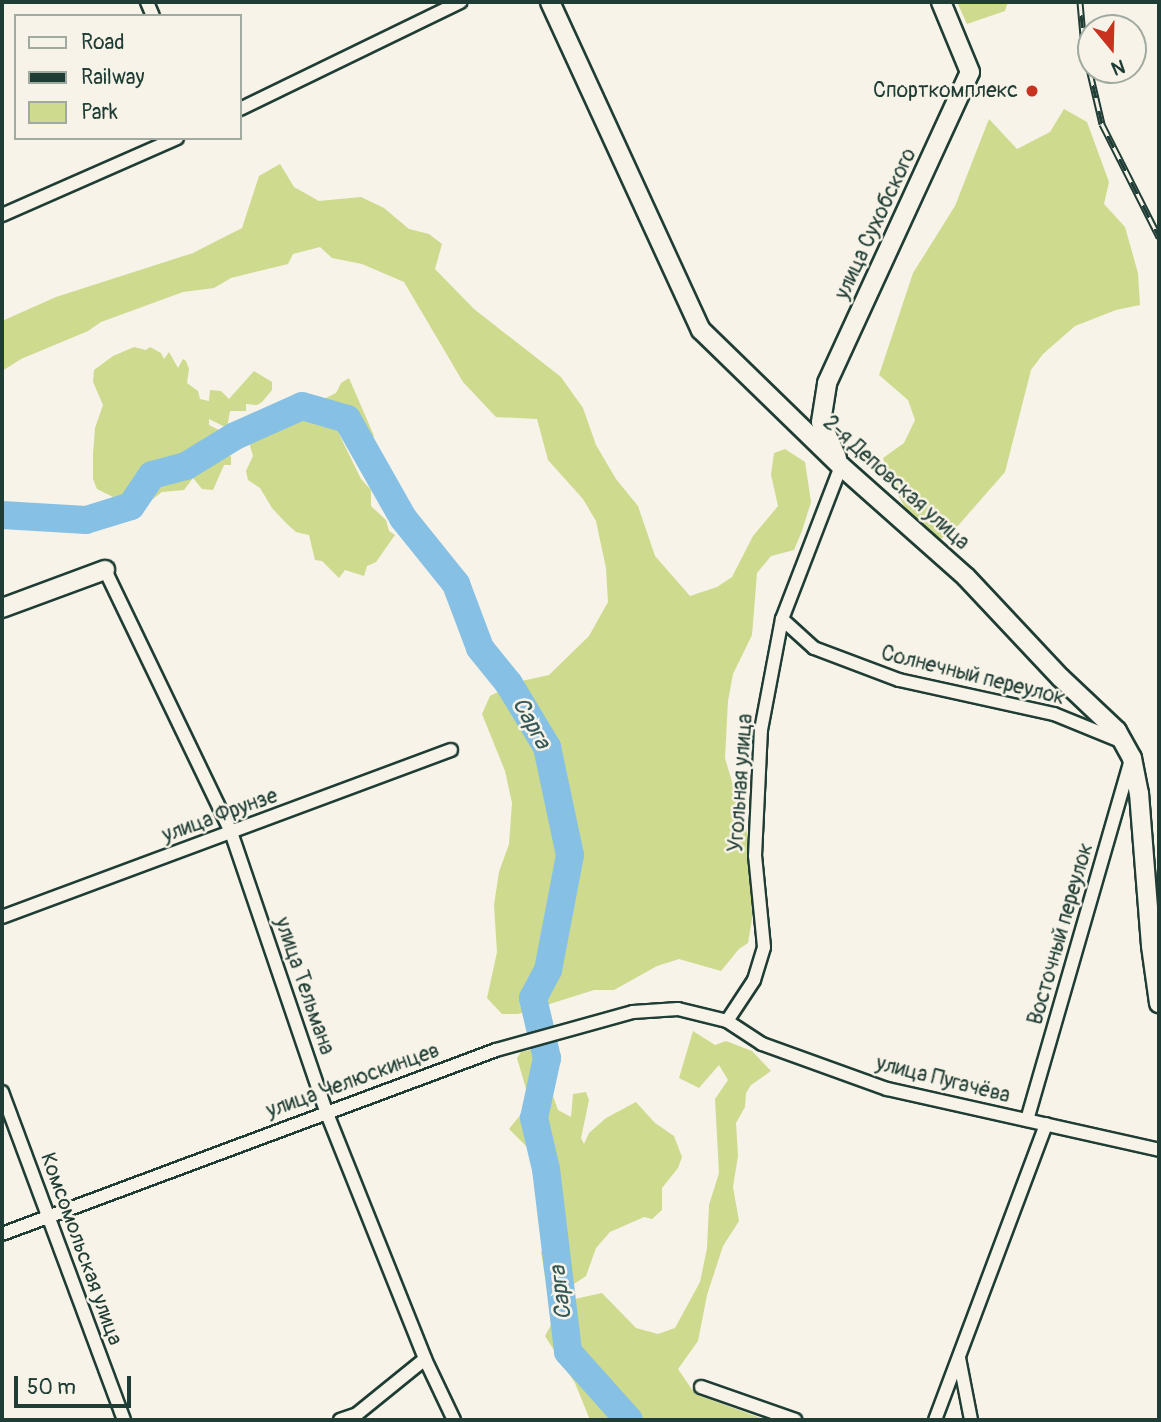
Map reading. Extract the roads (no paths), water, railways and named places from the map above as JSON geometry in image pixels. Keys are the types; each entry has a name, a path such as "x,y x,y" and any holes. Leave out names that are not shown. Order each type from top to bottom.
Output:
{"street":[{"path":"242,108 460,2"},
{"name":"2-я Деповская улица","path":"550,2 701,330 841,466 966,577 1061,678 1117,731 1127,750 1139,793 1159,1003"},
{"name":"улица Сухобского","path":"841,466 821,422 827,383 970,72 942,2"},
{"path":"2,215 172,140"},
{"name":"Угольная улица","path":"727,1021 754,980 764,947 755,856 761,730 782,619 841,466"},
{"path":"2,608 105,570"},
{"name":"улица Тельмана","path":"105,570 231,832 326,1111 425,1359 454,1420"},
{"name":"Солнечный переулок","path":"782,619 814,648 899,680 1054,714 1127,750"},
{"name":"улица Фрунзе","path":"2,917 451,750"},
{"name":"Восточный переулок","path":"1027,1120 1127,750"},
{"name":"улица Челюскинцев","path":"2,1234 48,1214 326,1111 515,1044 633,1012 678,1009 727,1021"},
{"name":"улица Пугачёва","path":"727,1021 762,1044 887,1089 1159,1150"},
{"name":"Комсомольская улица","path":"2,1092 124,1420"},
{"path":"935,1420 1046,1124"},
{"path":"959,1357 971,1420"},
{"path":"340,1420 358,1414 425,1359"},
{"path":"701,1387 794,1420"}],"waterway":[{"name":"Сарга","path":"2,515 86,520 131,506 152,475 186,466 235,436 302,406 347,419 403,518 456,584 480,648 509,684 547,747 570,855 548,970 533,998 547,1058 534,1118 546,1169 568,1352 629,1420"}],"railway":[{"path":"1080,2 1084,47 1102,124 1159,237"}],"place":[{"name":"Спорткомплекс","path":"1032,91"}]}
